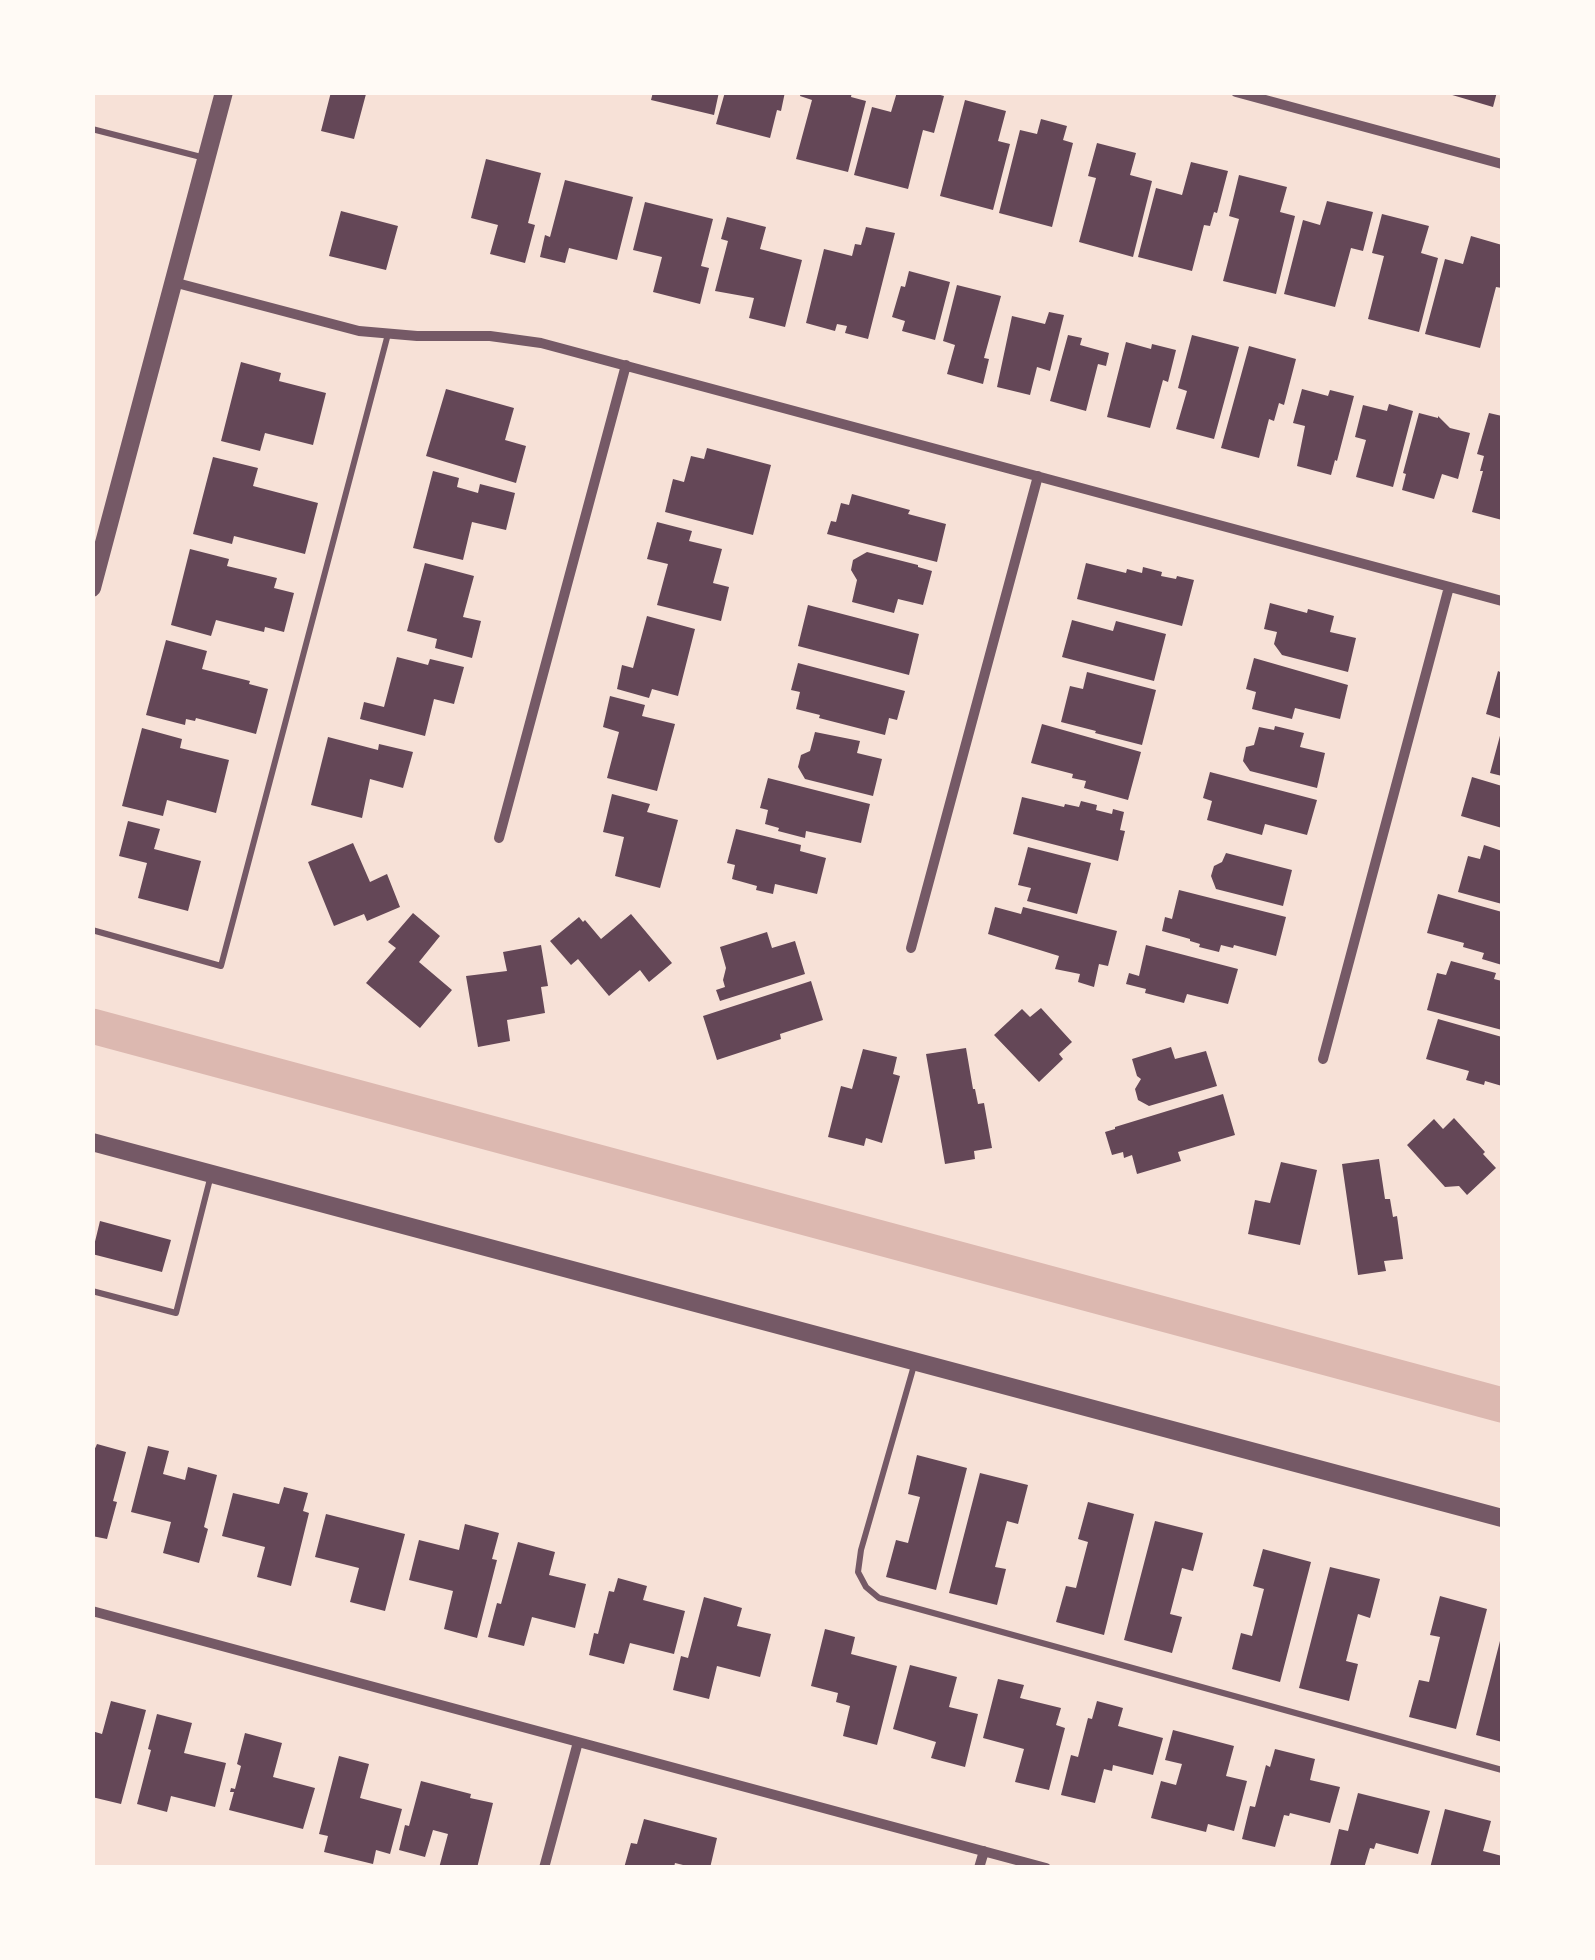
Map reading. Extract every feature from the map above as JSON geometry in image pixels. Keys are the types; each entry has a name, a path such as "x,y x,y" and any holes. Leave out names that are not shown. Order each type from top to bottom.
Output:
{"street":[{"path":"92,588 224,92"},
{"path":"1236,92 1502,164"},
{"path":"173,282 360,331 490,336 541,343 1502,601"},
{"path":"499,838 626,365"},
{"path":"911,948 1038,476"},
{"path":"1323,1059 1449,587"},
{"path":"92,1142 1502,1518"},
{"path":"92,1610 1046,1868"},
{"path":"544,1868 578,1742"},
{"path":"980,1868 984,1851"}],"lane":[{"path":"92,129 206,158"},
{"path":"92,930 221,966 388,334"},
{"path":"92,1291 176,1313 211,1174"},
{"path":"915,1362 861,1550 858,1572 866,1587 879,1598 1502,1770"}],"building":[{"path":"331,92 366,94 354,139 321,131"},
{"path":"653,92 719,92 714,115 651,100"},
{"path":"725,92 785,92 770,138 716,124"},
{"path":"801,92 852,92 851,97 866,101 848,172 796,159 812,100 800,96"},
{"path":"897,92 944,96 934,133 923,130 908,189 854,175 872,107 891,112"},
{"path":"1442,92 1497,92 1493,107"},
{"path":"965,100 1006,111 998,141 1010,144 993,210 940,196"},
{"path":"1041,119 1067,126 1063,140 1073,143 1052,227 999,213 1020,130 1037,134"},
{"path":"1097,143 1136,153 1130,175 1152,181 1133,257 1079,242 1096,178 1088,176"},
{"path":"486,159 541,173 528,223 535,225 525,263 490,254 498,225 471,218"},
{"path":"1191,162 1228,171 1217,213 1214,212 1210,226 1204,225 1192,271 1138,257 1156,188 1182,195"},
{"path":"1239,175 1287,187 1280,212 1295,216 1276,294 1223,281 1239,219 1229,216"},
{"path":"565,180 633,197 617,260 569,248 565,263 540,257 545,235 550,237"},
{"path":"1327,201 1373,212 1363,251 1351,248 1335,307 1284,294 1303,220 1320,225"},
{"path":"645,202 713,219 701,266 709,268 700,304 653,292 662,257 633,250"},
{"path":"341,211 398,226 386,270 329,256"},
{"path":"1382,214 1429,226 1421,253 1438,258 1419,332 1368,319 1384,256 1372,253"},
{"path":"727,217 766,227 760,249 802,260 785,327 749,318 754,298 715,291 728,241 721,239"},
{"path":"866,227 895,233 868,339 845,333 847,326 837,324 835,331 806,323 824,249 852,256 855,244 861,245"},
{"path":"1471,236 1502,245 1502,288 1496,287 1480,348 1425,334 1445,259 1463,264"},
{"path":"909,271 950,282 935,340 902,331 905,321 892,317"},
{"path":"957,285 1001,296 984,358 989,359 983,384 947,374 955,345 943,341"},
{"path":"1049,312 1064,315 1050,371 1037,367 1030,395 997,387 1012,316 1045,324"},
{"path":"1068,335 1082,338 1080,345 1109,353 1106,366 1098,364 1086,411 1050,401"},
{"path":"1192,335 1239,347 1214,439 1176,429 1187,391 1178,388"},
{"path":"1126,342 1176,350 1150,428 1107,417"},
{"path":"1249,346 1296,359 1284,405 1279,403 1274,421 1269,419 1259,458 1221,448"},
{"path":"241,362 281,373 279,381 326,393 313,445 265,433 260,451 221,441"},
{"path":"446,389 514,408 505,440 526,446 516,483 426,456"},
{"path":"1302,389 1328,396 1330,390 1354,396 1331,475 1297,466 1305,426 1293,423"},
{"path":"1389,404 1413,411 1393,487 1356,477 1366,440 1355,437 1363,405 1387,411"},
{"path":"1419,413 1438,416 1450,428 1470,433 1458,479 1442,474 1434,499 1402,490"},
{"path":"1489,413 1502,416 1502,520 1472,512 1483,471 1484,456 1477,454"},
{"path":"707,448 771,465 753,535 665,512 673,479 684,482 691,456 704,459"},
{"path":"213,457 258,468 253,486 318,503 305,554 234,536 232,544 193,534"},
{"path":"433,471 459,478 457,487 478,493 480,484 515,493 506,530 472,522 463,560 413,548"},
{"path":"852,494 946,524 937,562 827,534 831,521 836,522 841,503 849,505"},
{"path":"657,522 692,531 689,541 722,549 713,583 729,587 721,621 657,605 668,564 647,559"},
{"path":"190,549 229,559 227,566 277,578 274,588 294,593 284,632 265,627 264,632 216,620 211,636 171,625"},
{"path":"867,552 932,571 923,605 898,599 894,613 852,602 857,580 851,570 853,560"},
{"path":"425,563 474,576 463,617 481,621 472,658 435,648 437,639 407,631"},
{"path":"1086,563 1126,573 1127,569 1142,573 1143,567 1162,572 1161,576 1194,580 1182,626 1077,599"},
{"path":"1270,603 1334,616 1330,632 1356,638 1348,672 1282,655 1274,644 1277,632 1264,629"},
{"path":"808,605 919,634 909,675 798,646"},
{"path":"647,616 695,629 678,696 652,689 649,698 617,689 622,665 633,668"},
{"path":"1072,620 1113,631 1116,621 1166,634 1154,681 1062,657"},
{"path":"166,640 207,651 202,669 268,689 256,734 196,718 186,719 185,725 146,715"},
{"path":"397,657 428,665 430,659 464,667 454,704 434,699 425,736 360,719 364,702 384,707"},
{"path":"1254,658 1348,685 1340,719 1295,708 1292,719 1252,709 1256,692 1246,689"},
{"path":"798,663 905,691 897,720 889,718 885,735 796,709 800,692 791,690"},
{"path":"1498,671 1502,673 1502,719 1486,714"},
{"path":"1087,672 1156,690 1142,745 1061,722 1070,686 1083,689"},
{"path":"610,696 645,705 642,716 675,724 657,791 607,778 619,732 603,727"},
{"path":"1042,724 1141,752 1128,800 1084,788 1086,781 1072,778 1073,774 1031,763"},
{"path":"1275,726 1304,733 1300,747 1325,753 1317,788 1250,771 1243,761 1246,747 1254,745 1259,727 1274,730"},
{"path":"142,728 182,739 180,748 229,760 216,813 167,800 163,816 122,806"},
{"path":"815,732 860,741 857,753 882,759 873,796 805,779 798,767 801,755 810,751"},
{"path":"1502,732 1502,776 1490,773"},
{"path":"328,737 378,750 379,744 413,752 403,788 370,779 362,818 311,805"},
{"path":"1210,772 1317,800 1307,835 1265,824 1262,835 1207,820 1212,801 1203,798"},
{"path":"1472,777 1502,786 1502,828 1461,816"},
{"path":"768,778 870,804 861,843 806,831 805,838 765,824 768,810 760,808"},
{"path":"612,794 650,804 647,812 678,820 660,888 615,876 624,837 603,832"},
{"path":"1022,797 1064,807 1079,807 1081,801 1097,805 1096,810 1124,812 1120,830 1125,831 1118,861 1013,834"},
{"path":"128,821 160,829 154,849 201,861 188,911 138,898 147,863 119,856"},
{"path":"736,829 801,845 800,851 826,858 817,894 775,884 773,894 732,879 735,865 727,863"},
{"path":"353,843 370,882 387,874 400,907 367,921 364,914 334,926 308,862"},
{"path":"1484,845 1502,851 1502,904 1458,892 1468,856 1480,859"},
{"path":"1028,847 1091,863 1077,914 1027,901 1031,888 1018,885"},
{"path":"1226,853 1292,870 1283,906 1216,889 1211,876"},
{"path":"1179,890 1286,917 1276,956 1234,945 1221,945 1219,952 1162,931 1165,917 1172,919"},
{"path":"1438,894 1502,912 1502,965 1482,959 1484,953 1463,947 1464,943 1427,933"},
{"path":"995,907 1021,914 1023,907 1117,931 1108,966 1099,964 1094,987 1078,982 1080,974 1055,969 1059,956 988,934"},
{"path":"413,913 440,936 419,962 452,990 420,1028 366,983 396,948 388,942"},
{"path":"631,914 672,963 649,982 640,970 609,996 578,959 571,965 550,941 579,917 601,939"},
{"path":"767,932 772,948 795,941 805,974 720,1001 716,990 725,987 726,968 720,947"},
{"path":"541,945 548,986 541,987 545,1013 507,1020 510,1041 478,1047 466,976 507,971 503,952"},
{"path":"1146,945 1238,969 1228,1004 1187,994 1184,1003 1126,984 1129,973 1139,976"},
{"path":"1451,961 1496,973 1494,979 1502,981 1502,1030 1427,1010 1437,973 1446,975"},
{"path":"811,981 823,1020 717,1060 703,1016"},
{"path":"1041,1008 1072,1042 1059,1054 1063,1059 1039,1082 994,1035 1022,1009 1030,1017"},
{"path":"1438,1019 1502,1037 1502,1086 1466,1080 1469,1071 1426,1059"},
{"path":"1171,1047 1175,1059 1206,1051 1217,1086 1149,1106 1138,1100 1135,1089 1141,1079 1132,1059"},
{"path":"966,1048 973,1089 978,1104 984,1103 992,1148 974,1151 975,1159 945,1164 926,1054"},
{"path":"863,1049 897,1057 893,1074 900,1076 882,1143 866,1138 864,1146 828,1137 841,1086 852,1089"},
{"path":"1223,1094 1235,1135 1178,1152 1181,1161 1137,1174 1132,1155 1112,1155 1105,1132"},
{"path":"1454,1118 1496,1168 1467,1195 1459,1186 1445,1187 1407,1145 1434,1119 1443,1129"},
{"path":"1379,1159 1385,1199 1390,1199 1393,1217 1397,1216 1403,1259 1384,1261 1386,1271 1358,1275 1342,1164"},
{"path":"1281,1162 1317,1170 1300,1245 1248,1234 1255,1200 1270,1203"},
{"path":"100,1221 171,1240 162,1272 92,1254"},
{"path":"97,1444 126,1452 107,1539 92,1536 92,1455"},
{"path":"148,1446 169,1451 163,1474 185,1480 188,1467 217,1475 199,1563 163,1553 171,1522 131,1512"},
{"path":"917,1455 967,1468 936,1590 886,1577 896,1540 908,1543 920,1497 908,1494"},
{"path":"980,1473 1028,1485 1018,1524 1007,1521 995,1567 1006,1569 997,1605 949,1593"},
{"path":"284,1487 308,1493 303,1511 309,1513 291,1586 257,1577 265,1547 222,1536 233,1493 279,1504"},
{"path":"1088,1502 1134,1514 1104,1635 1056,1622 1066,1586 1076,1588 1088,1542 1078,1539"},
{"path":"326,1514 405,1534 385,1611 350,1602 359,1568 315,1557"},
{"path":"1155,1521 1203,1533 1193,1571 1182,1568 1170,1614 1182,1617 1172,1653 1124,1640"},
{"path":"465,1524 499,1533 492,1559 497,1560 477,1638 444,1629 453,1591 409,1580 419,1540 459,1550"},
{"path":"518,1542 555,1552 549,1575 586,1584 575,1628 532,1617 524,1646 488,1637"},
{"path":"1263,1549 1311,1562 1280,1682 1232,1669 1241,1633 1252,1636 1264,1589 1253,1586"},
{"path":"1330,1567 1380,1579 1370,1618 1358,1614 1346,1661 1358,1664 1349,1701 1299,1688"},
{"path":"618,1578 647,1586 643,1600 685,1611 674,1654 630,1643 624,1664 589,1655 609,1591 614,1592"},
{"path":"1440,1596 1487,1609 1456,1729 1409,1717 1419,1680 1429,1682 1440,1637 1430,1635"},
{"path":"704,1597 742,1608 737,1626 771,1634 760,1677 717,1666 709,1699 673,1690 681,1656 688,1658"},
{"path":"825,1629 855,1637 851,1654 897,1666 877,1745 843,1736 850,1706 836,1702 838,1693 811,1686"},
{"path":"1502,1637 1502,1742 1476,1735"},
{"path":"910,1665 957,1677 949,1707 978,1714 965,1767 931,1758 936,1742 893,1729"},
{"path":"998,1679 1024,1685 1020,1698 1061,1708 1056,1725 1065,1728 1049,1790 1015,1782 1024,1749 983,1738"},
{"path":"111,1701 146,1710 121,1804 92,1797 92,1731 102,1734"},
{"path":"1097,1701 1123,1708 1118,1726 1163,1738 1153,1775 1113,1765 1112,1771 1104,1769 1095,1803 1061,1795 1071,1755 1078,1757 1088,1718 1092,1719"},
{"path":"157,1714 192,1723 184,1753 226,1763 215,1807 171,1796 167,1812 137,1804"},
{"path":"1173,1730 1234,1746 1226,1776 1247,1781 1234,1831 1208,1824 1206,1832 1151,1818 1161,1781 1176,1785 1182,1764 1165,1760"},
{"path":"245,1733 282,1743 273,1777 315,1788 303,1829 229,1810"},
{"path":"1275,1749 1315,1759 1310,1780 1340,1787 1330,1823 1284,1815 1275,1847 1242,1839 1250,1806 1255,1807 1266,1765 1270,1767"},
{"path":"339,1756 369,1764 360,1798 402,1809 390,1854 376,1850 373,1864 324,1852 328,1836 319,1834"},
{"path":"421,1781 493,1803 477,1868 439,1868 448,1834 433,1830 425,1857 399,1850"},
{"path":"1358,1793 1430,1811 1418,1854 1376,1843 1374,1849 1370,1848 1364,1868 1330,1866 1339,1829 1348,1831"},
{"path":"1445,1809 1491,1821 1483,1851 1502,1856 1502,1868 1430,1868"},
{"path":"644,1819 717,1838 710,1868 683,1868 675,1863 674,1867 624,1868"}],"waterway":[{"path":"92,1026 1502,1405"}]}
